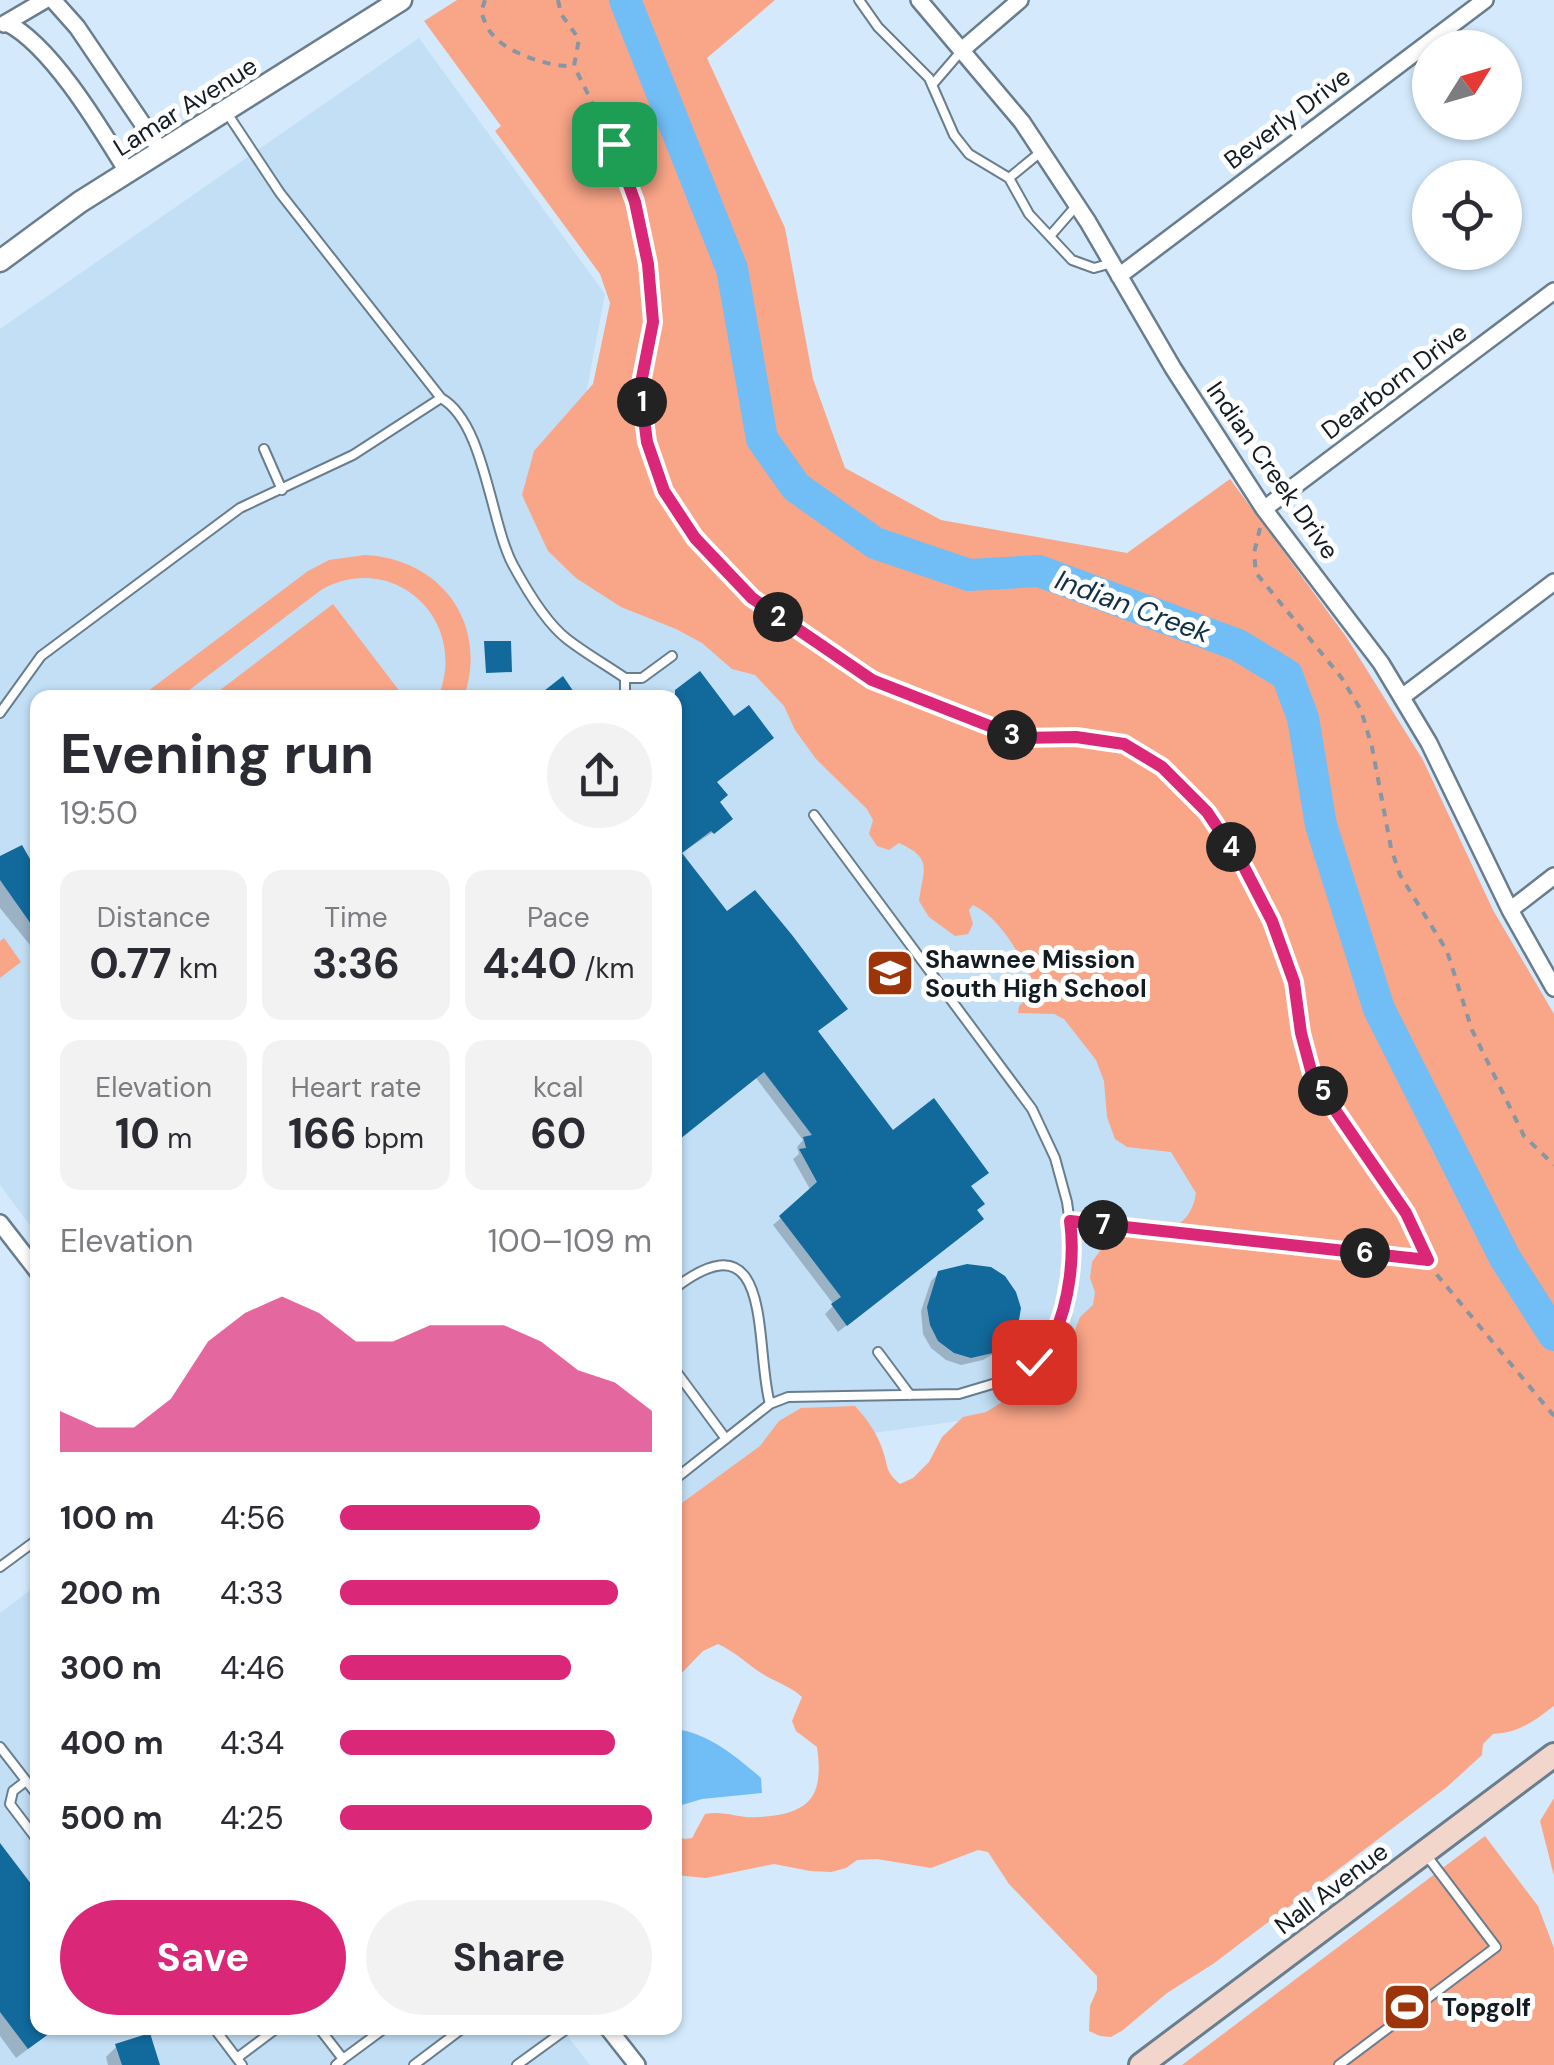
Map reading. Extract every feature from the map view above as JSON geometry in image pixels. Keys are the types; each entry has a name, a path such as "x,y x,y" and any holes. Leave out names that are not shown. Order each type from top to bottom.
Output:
{"main road":[{"name":"Nall Avenue","path":"1157,2060 1554,1755"}],"street":[{"path":"4,24 46,0"},
{"path":"53,0 77,27 161,151"},
{"name":"Lamar Avenue","path":"0,261 80,202 401,0"},
{"name":"Indian Creek Drive","path":"919,0 963,49 1042,152 1172,368 1264,509 1340,605 1402,697 1554,988"},
{"path":"963,49 1020,0"},
{"name":"Beverly Drive","path":"1115,269 1485,0"},
{"path":"4,24 22,31 50,62 128,172"},
{"name":"Dearborn Drive","path":"1264,509 1554,291"},
{"path":"1402,697 1554,582"},
{"path":"1510,910 1554,876"},
{"path":"0,1223 30,1262"},
{"path":"613,2035 637,2065"}],"lane":[{"path":"858,0 878,28 932,85 954,135 969,154 1009,178 1029,214 1072,260 1083,266 1115,269"},
{"path":"932,85 963,49"},
{"path":"225,110 280,193 464,423 486,476 511,562 552,624 625,678 642,678 672,656"},
{"path":"1009,178 1042,152"},
{"path":"1050,236 1077,205"},
{"path":"0,713 41,656 240,508 353,456 441,398"},
{"path":"264,449 282,490"},
{"path":"624,690 625,678"},
{"path":"682,1473 770,1404 788,1397 958,1394 996,1383 1034,1362 1054,1335 1066,1292 1073,1245 1070,1221 1055,1158 1032,1109 814,816"},
{"path":"682,1283 705,1267 718,1264 736,1268 746,1277 754,1292 763,1380 770,1404"},
{"path":"878,1352 910,1396"},
{"path":"682,1379 726,1439"},
{"path":"0,1567 30,1545"},
{"path":"0,1747 30,1786"},
{"path":"26,1781 13,1791 10,1804 30,1830"},
{"path":"1338,2065 1496,1948 1424,1852"},
{"path":"219,2035 240,2062 269,2035"},
{"path":"323,2035 339,2062 375,2035"},
{"path":"414,2065 454,2035"},
{"path":"517,2065 558,2035"}],"path":[{"path":"484,0 481,12 492,36 556,67 574,66"},
{"path":"558,0 561,14 579,39 574,66 614,144 635,202 648,264 653,322 640,388 647,442 664,491 695,538 752,598 872,680 1020,738 1076,737 1124,744 1162,767 1207,812 1244,867 1272,921 1294,982 1301,1033 1313,1078 1406,1213 1428,1260 1498,1352 1554,1416"},
{"path":"1264,509 1254,553 1256,572 1341,677 1361,710 1400,874 1447,951 1472,1030 1524,1136 1554,1165"},
{"path":"1070,1221 1428,1260"}],"shaded area":[{"path":"457,0 775,0 707,58 785,228 813,379 845,468 941,520 1127,553 1230,479 1347,638 1423,760 1493,910 1554,1014 1554,1706 1518,1729 1493,1734 1483,1744 1482,1755 1447,1787 1111,2037 1089,2031 1097,1976 1009,1884 988,1852 978,1850 931,1868 877,1859 857,1860 831,1872 774,1864 706,1878 682,1876 682,1838 692,1838 705,1814 759,1817 791,1812 810,1799 819,1764 817,1747 796,1731 792,1721 802,1697 789,1688 718,1644 703,1651 682,1673 682,1503 760,1446 779,1421 801,1408 855,1406 877,1437 891,1475 900,1484 913,1478 929,1462 942,1437 963,1417 986,1412 1048,1374 1068,1348 1080,1317 1093,1305 1092,1262 1116,1228 1155,1230 1177,1225 1192,1208 1196,1193 1171,1152 1127,1147 1115,1139 1096,1060 1064,1019 1054,1014 1018,1013 1035,985 1001,929 973,905 969,910 973,924 968,934 955,936 929,917 919,901 922,860 899,843 889,850 877,846 869,834 873,820 867,809 816,759 784,706 755,675 732,669 702,643 676,629 621,607 576,578 548,551 522,495 534,451 593,384 610,303 600,274 495,131 501,126 424,21"},
{"name":"Shawnee Mission South High School","path":"419,38 605,294 587,389 595,475 1240,1160 1089,1352 987,1417 803,1443 682,1538 682,690 30,690 30,1226 0,1185 0,329"},
{"path":"365,555 392,559 416,568 436,582 464,621 470,644 466,690 440,690 445,669 443,642 434,619 419,600 399,586 375,579 348,580 321,590 189,690 149,690 308,571 329,560"},
{"path":"333,604 399,690 220,690"},
{"path":"4,938 21,962 0,978 0,941"},
{"path":"30,1590 30,2035 566,2035 590,2065 0,2065 0,1613"},
{"path":"1554,1798 1554,1876 1540,1821"},
{"name":"Topgolf","path":"1485,1836 1538,1906 1554,1948 1554,2065 1182,2065"}],"water":[{"path":"682,1730 710,1740 761,1778 762,1793 682,1805"}],"building":[{"path":"484,641 511,641 512,672 486,673"},
{"path":"700,671 734,716 749,705 774,738 717,782 728,795 720,802 733,819 682,853 682,690 675,690"},
{"path":"563,676 573,690 545,690"},
{"path":"22,845 30,859 30,923 0,880 0,856"},
{"path":"682,853 727,911 755,890 792,935 848,1009 818,1031 893,1130 934,1098 989,1173 971,1186 985,1204 977,1210 984,1219 847,1326 831,1304 841,1297 779,1216 817,1182 799,1149 806,1148 803,1137 812,1135 764,1072 682,1137"},
{"path":"967,1264 991,1267 1005,1276 1021,1308 1017,1332 1006,1345 971,1358 954,1353 938,1341 927,1307 938,1271"},
{"path":"0,1843 30,1882 30,2035 47,2035 28,2049 0,2012"},
{"path":"151,2035 160,2065 122,2065 115,2044"}],"waterway":[{"name":"Indian Creek","path":"625,0 732,269 762,439 796,487 875,543 969,575 1039,571 1238,645 1287,675 1303,718 1321,825 1379,1009 1505,1258 1554,1335"}],"place":[{"name":"Shawnee Mission South High School","path":"890,973"},
{"name":"Topgolf","path":"1407,2007"}],"route":[{"path":"614,144 627,173 648,264 653,322 640,388 647,442 664,491 695,538 752,598 872,680 1020,738 1076,737 1124,744 1162,767 1207,812 1244,867 1272,921 1294,982 1301,1033 1313,1078 1406,1213 1428,1260 1070,1221 1073,1245 1066,1292 1054,1335 1034,1362"}]}
